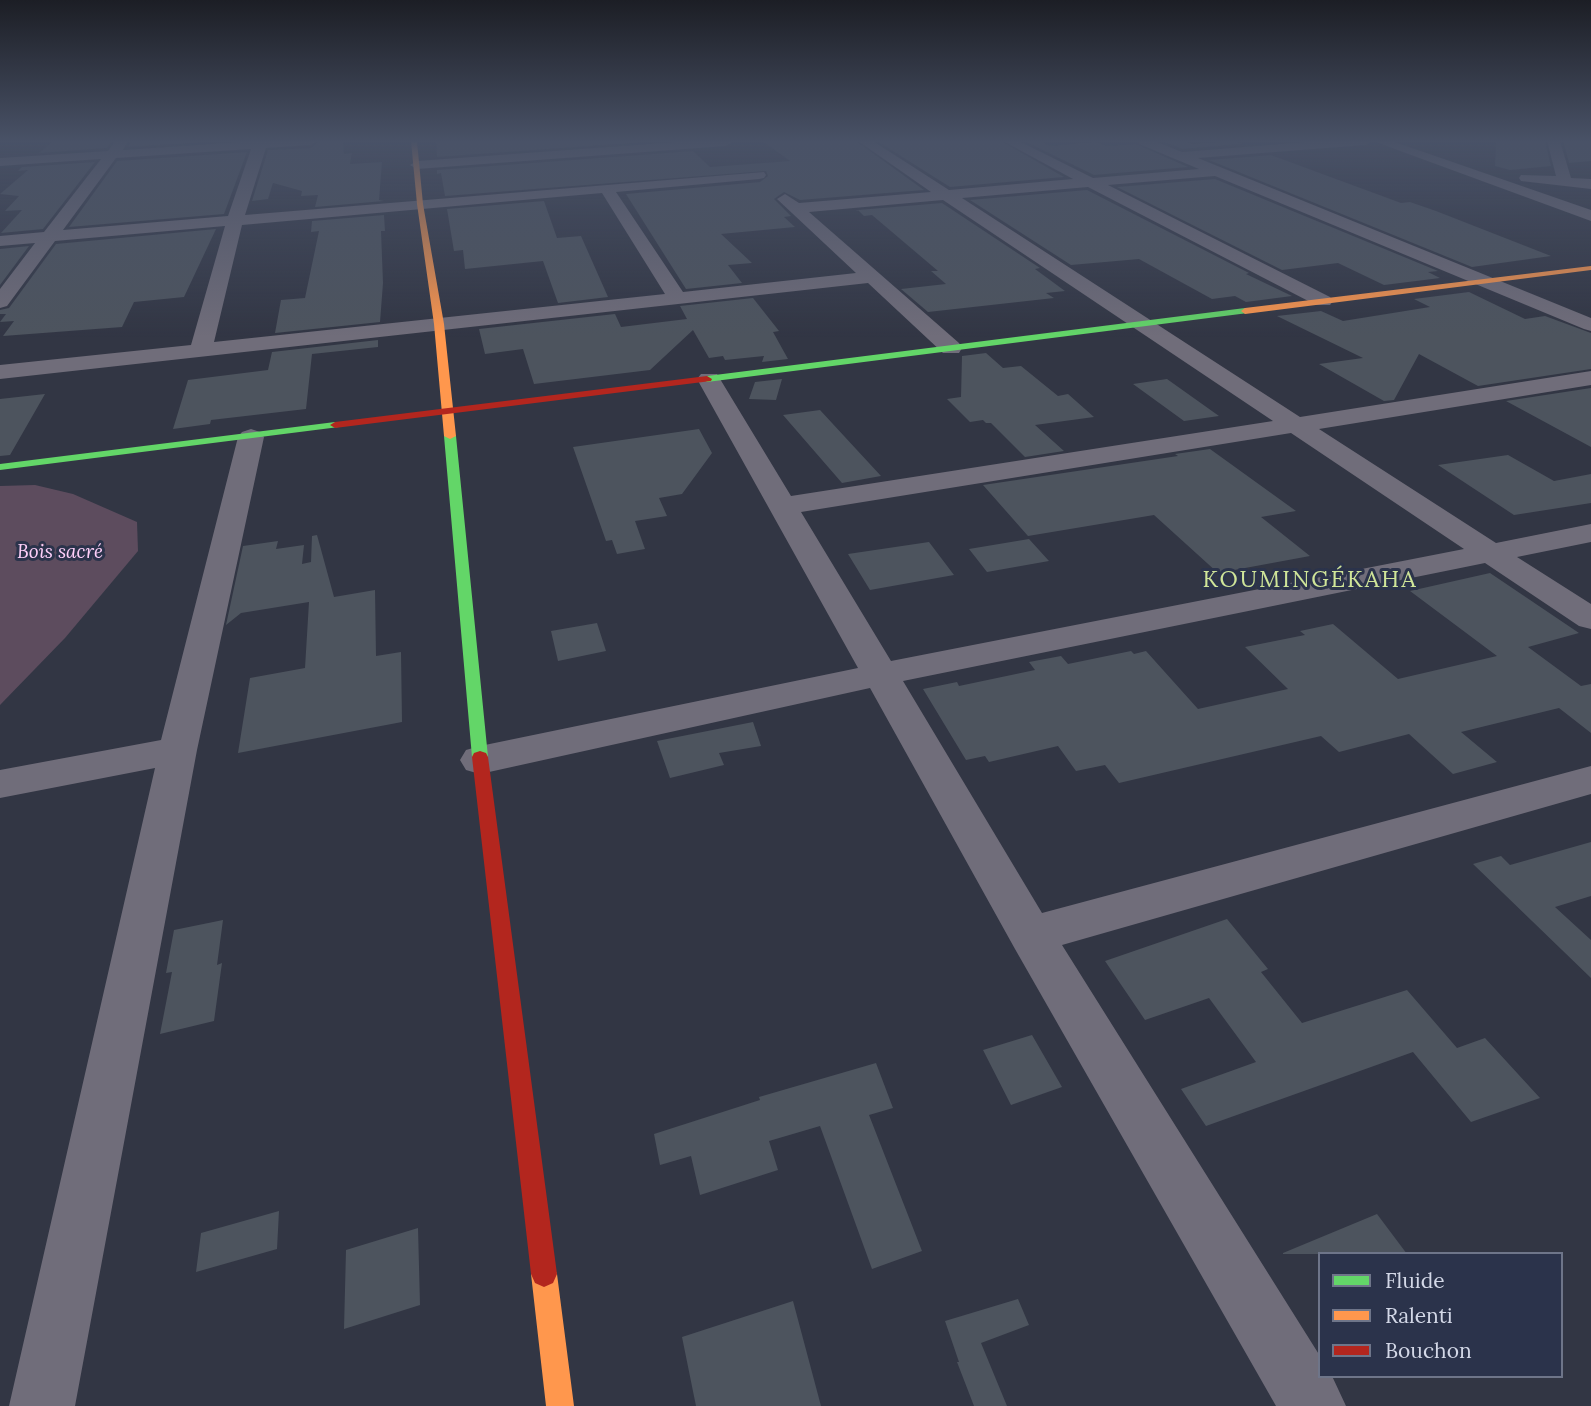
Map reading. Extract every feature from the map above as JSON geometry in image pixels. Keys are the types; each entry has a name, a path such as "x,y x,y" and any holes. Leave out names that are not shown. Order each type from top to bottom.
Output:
{"street":[{"path":"0,302 71,207"},
{"path":"201,350 239,207"},
{"path":"0,241 390,207"},
{"path":"420,207 439,324 480,760 560,1406"},
{"path":"618,207 677,297"},
{"path":"795,208 811,207"},
{"path":"964,207 1591,619"},
{"path":"1139,207 1322,301"},
{"path":"1303,207 1591,325"},
{"path":"1565,207 1591,216"},
{"path":"795,208 951,348"},
{"path":"0,467 1591,268"},
{"path":"0,372 873,277"},
{"path":"783,506 1591,378"},
{"path":"709,379 878,675 1313,1406"},
{"path":"42,1406 178,750 251,437"},
{"path":"480,760 878,675 1492,555 1591,533"},
{"path":"0,784 178,750"},
{"path":"1031,935 1591,780"}],"green space":[{"name":"Bois sacré","path":"35,485 73,494 137,522 138,551 65,638 0,705 0,486"}],"building":[{"path":"9,207 60,207 43,229 1,233 22,210 5,211"},
{"path":"84,207 227,207 224,214 69,227"},
{"path":"546,207 557,238 581,236 608,297 558,303 543,261 465,269 463,250 454,251 447,209"},
{"path":"634,207 782,207 791,216 784,217 795,227 721,234 752,263 728,265 742,283 686,289"},
{"path":"947,207 1040,268 1035,269 1065,291 1046,293 1054,298 928,312 901,289 946,284 931,271 938,271 872,215 864,216 858,210"},
{"path":"980,207 1119,207 1292,296 1246,302 1235,296 1212,299 1139,259 1071,265"},
{"path":"1156,207 1282,207 1438,271 1428,272 1440,278 1384,285 1338,263 1282,270"},
{"path":"1324,207 1423,207 1551,256 1472,267"},
{"path":"384,215 385,231 381,231 383,283 380,322 275,333 281,300 305,298 319,231 311,232 312,221"},
{"path":"216,229 184,297 134,302 122,327 3,336 14,321 0,322 6,314 0,314 0,310 9,308 56,244"},
{"path":"29,246 0,285 0,249"},
{"path":"1469,292 1525,319 1545,316 1591,333 1591,369 1478,386 1419,354 1394,400 1384,401 1319,364 1363,358 1277,316 1321,311 1343,321 1430,307 1414,299"},
{"path":"753,298 779,331 773,332 788,359 762,362 764,356 725,360 723,356 709,358 693,330 650,370 534,384 523,349 485,354 479,329 615,314 621,327 687,319 680,306"},
{"path":"378,340 378,347 312,354 306,409 211,420 210,424 173,429 188,380 268,370 272,352"},
{"path":"986,353 1003,368 1021,366 1058,396 1068,394 1094,417 1035,425 1064,451 1025,457 991,423 983,420 970,422 947,399 961,397 962,356"},
{"path":"782,379 776,400 749,399 755,382"},
{"path":"1167,379 1219,416 1184,421 1133,384"},
{"path":"1591,388 1591,447 1506,401"},
{"path":"45,394 10,455 0,456 0,399"},
{"path":"820,410 881,476 842,483 783,415"},
{"path":"699,429 712,453 682,494 659,498 667,516 635,521 645,549 617,554 612,540 606,541 573,447"},
{"path":"1210,449 1296,511 1261,517 1310,556 1218,573 1154,515 1028,536 983,485 1178,456 1175,454"},
{"path":"1508,455 1554,481 1591,474 1591,503 1514,515 1438,465"},
{"path":"317,535 334,597 375,590 376,656 401,652 402,722 238,753 250,678 305,668 309,602 241,613 226,625 243,546 278,541 276,549 304,545 302,564 311,562 312,536"},
{"path":"1029,539 1049,561 987,572 969,549"},
{"path":"929,542 954,575 870,590 848,554"},
{"path":"1490,573 1579,633 1528,647 1581,686 1591,684 1591,733 1559,708 1461,732 1497,762 1453,774 1409,734 1339,752 1321,736 1119,783 1105,765 1076,771 1058,746 989,762 985,756 966,760 923,689 957,682 959,686 1035,670 1029,662 1061,656 1068,664 1131,651 1134,654 1146,651 1198,709 1288,689 1245,647 1305,635 1300,631 1333,624 1398,679 1497,656 1410,591"},
{"path":"597,623 606,651 558,661 551,631"},
{"path":"753,722 761,746 719,753 724,765 670,778 657,741"},
{"path":"1591,842 1591,896 1555,907 1591,940 1591,978 1473,864 1501,856 1510,865"},
{"path":"1227,919 1268,969 1261,972 1302,1023 1407,990 1457,1048 1485,1038 1540,1098 1471,1122 1413,1052 1206,1126 1181,1089 1256,1062 1209,998 1145,1020 1105,961"},
{"path":"223,920 217,965 222,963 214,1021 160,1034 172,972 166,973 174,930"},
{"path":"1032,1035 1062,1087 1011,1105 983,1050"},
{"path":"876,1063 893,1108 869,1115 922,1251 872,1269 820,1126 769,1141 778,1170 700,1195 691,1156 660,1165 654,1134 760,1100 759,1097"},
{"path":"279,1211 277,1249 196,1272 201,1233"},
{"path":"1377,1214 1406,1252 1318,1254 1283,1253"},
{"path":"418,1228 420,1305 344,1329 346,1250"},
{"path":"1018,1299 1029,1325 981,1343 1007,1406 974,1406 945,1321"},
{"path":"793,1301 821,1406 696,1406 682,1337"}],"traffic: fast":[{"path":"707,379 1245,311"},
{"path":"0,467 335,425"},
{"path":"450,436 480,757"}],"traffic: slow":[{"path":"420,207 439,324 450,436"},
{"path":"1245,311 1591,268"},
{"path":"544,1274 560,1406"}],"traffic: jam":[{"path":"335,425 707,379"},
{"path":"480,757 544,1274"}],"district":[{"name":"KOUMINGÉKAHA","path":"1310,580"}]}
